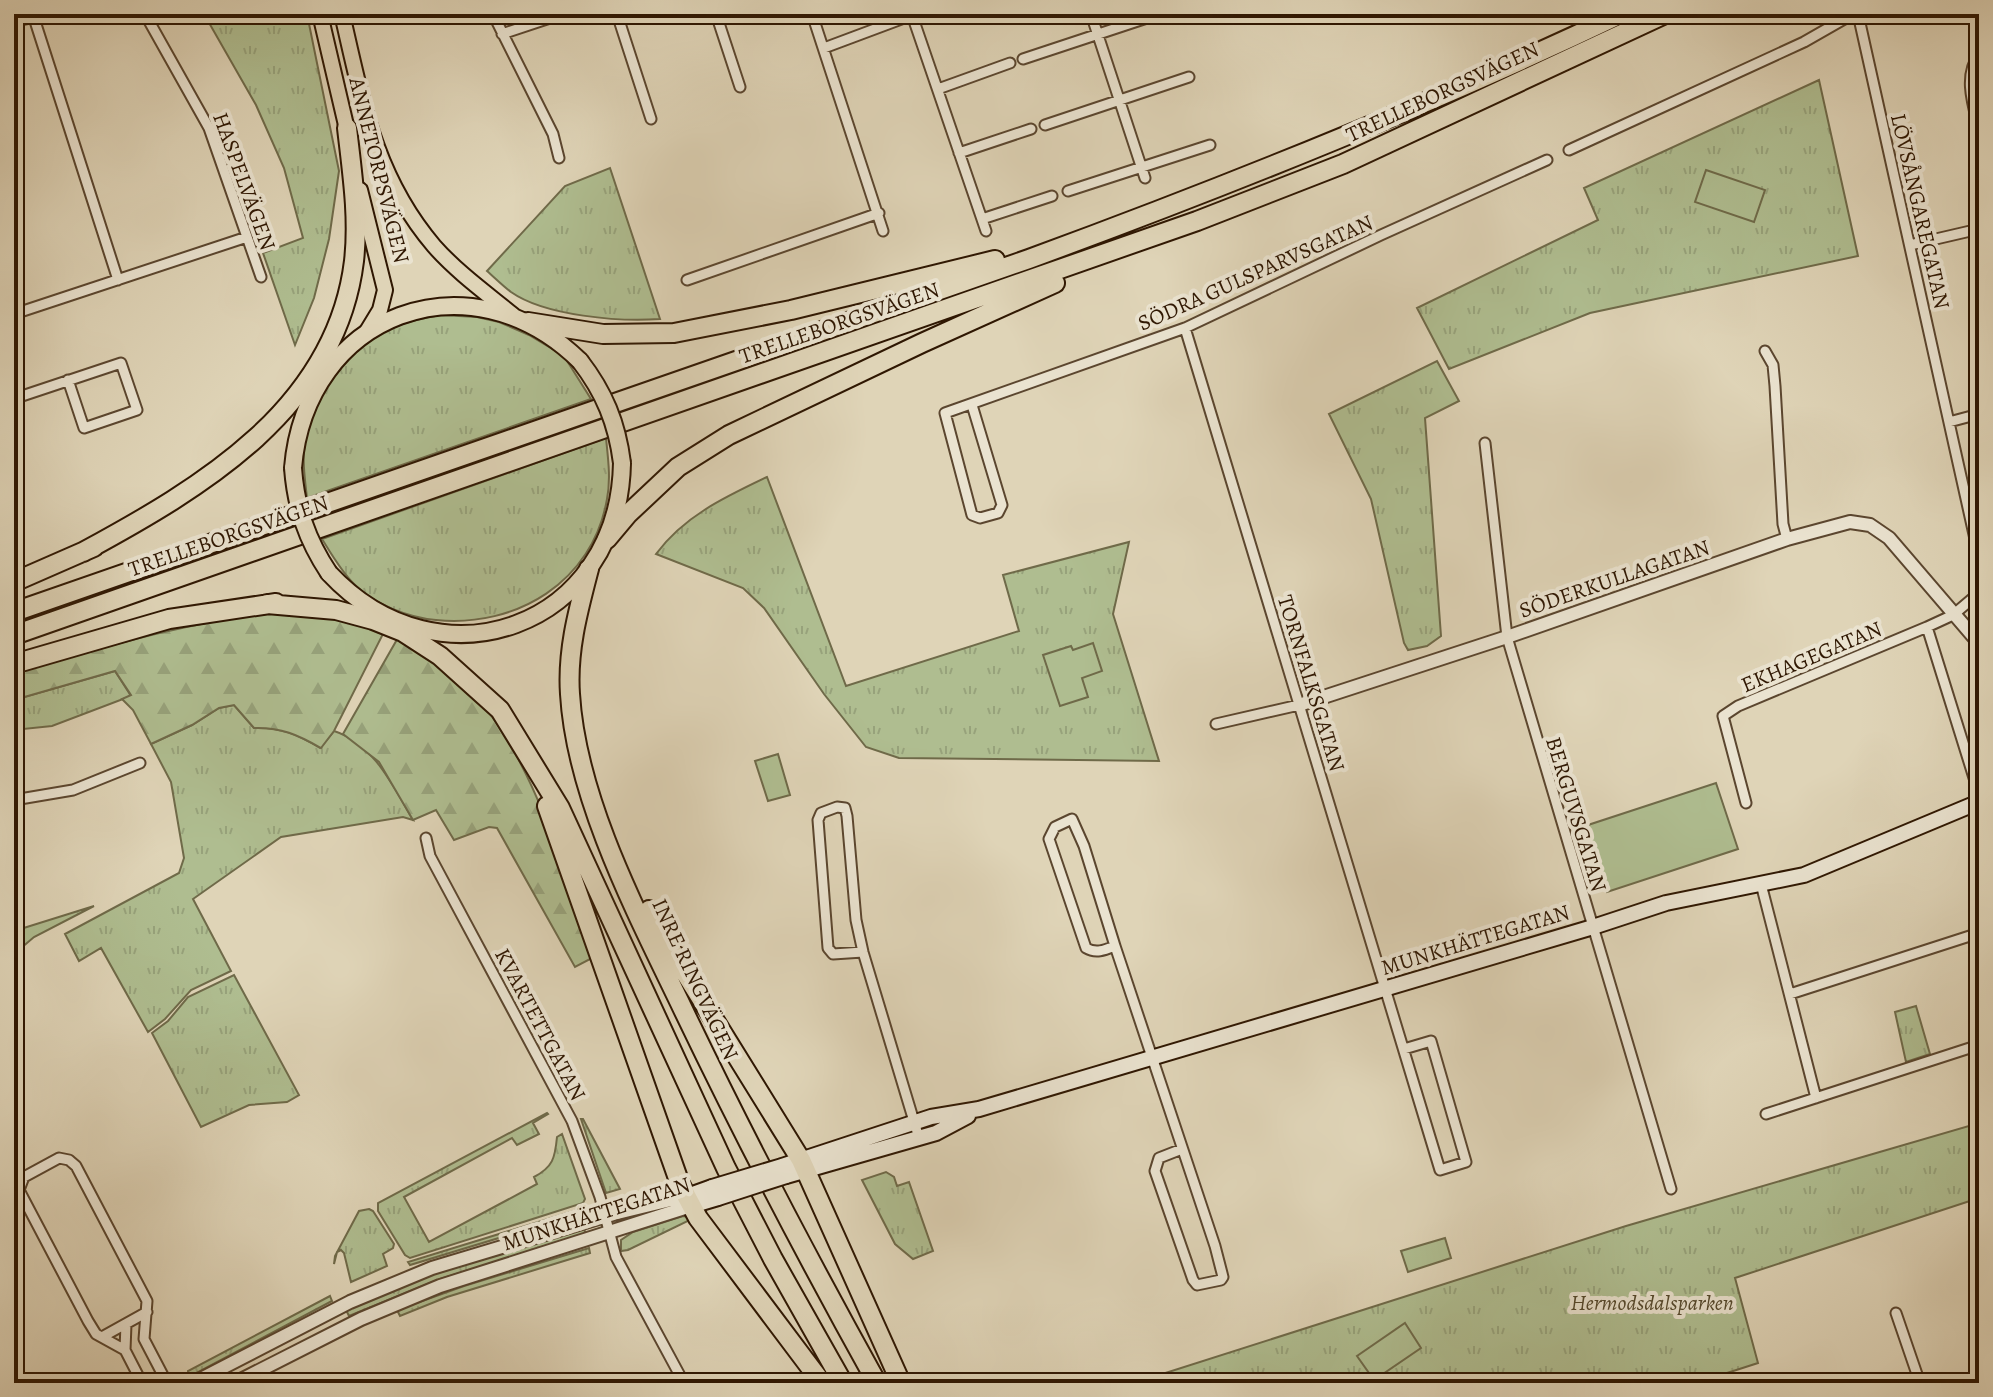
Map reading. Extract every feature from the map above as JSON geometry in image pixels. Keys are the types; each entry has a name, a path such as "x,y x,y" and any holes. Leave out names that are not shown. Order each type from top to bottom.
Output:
{"highway":[{"name":"TRELLEBORGSVÄGEN","path":"14,612 1180,204 1352,135 1621,14"},
{"name":"TRELLEBORGSVÄGEN","path":"14,635 1106,255 1343,164 1665,14"},
{"path":"83,552 159,510 223,468 264,432 307,380 336,326 353,264 355,198 347,128"},
{"path":"14,582 151,521 207,490 245,463 309,400 333,363 366,333 400,316 437,307 475,307 603,334 674,333 791,310 976,264 1046,253"},
{"path":"14,664 169,619 267,604 298,602 341,605 413,628 442,633 472,634 510,626 546,609 569,591 589,569 603,546 661,482 703,450 763,417 1055,284 1106,255"},
{"path":"520,318 556,339 580,361 605,398 619,440 622,463 619,502 603,546"},
{"path":"309,400 298,433 293,468 295,491 306,534 329,573 355,597 384,617"},
{"name":"INRE RINGVÄGEN","path":"589,569 570,650 572,718 582,768 600,823 660,961 775,1198 877,1383"},
{"path":"267,604 336,610 403,632 440,656 500,710 559,837 680,1184 689,1201 822,1383"},
{"path":"413,628 444,650 479,684 500,710 560,808 726,1168 843,1383"},
{"path":"572,718 599,803 654,920 804,1166 901,1383"}],"main road":[{"name":"ANNETORPSVÄGEN","path":"320,14 385,290 380,310 366,333"},
{"name":"ANNETORPSVÄGEN","path":"342,14 372,137 402,203 445,257 520,318"},
{"name":"MUNKHÄTTEGATAN","path":"804,1166 931,1117 979,1109 1151,1059 1666,903 1827,867 1979,802"},
{"name":"MUNKHÄTTEGATAN","path":"689,1201 784,1171 936,1133 979,1109"}],"street":[{"path":"14,21 52,14"},
{"name":"HASPELVÄGEN","path":"145,14 209,128 261,277"},
{"path":"493,14 553,134 559,158"},
{"path":"502,34 562,14"},
{"path":"617,14 651,119"},
{"path":"716,14 740,87"},
{"path":"812,14 883,231"},
{"path":"1091,14 1145,178"},
{"path":"1023,59 1159,14"},
{"path":"1569,150 1804,42 1856,14"},
{"name":"LÖVSÅNGAREGATAN","path":"1856,14 1977,533 1979,557"},
{"path":"824,48 914,15 986,231"},
{"path":"34,18 118,280"},
{"path":"1979,55 1971,65 1970,84 1979,129"},
{"path":"938,89 1010,63"},
{"path":"1045,125 1189,77"},
{"path":"959,153 1031,129"},
{"path":"1068,191 1210,145"},
{"name":"SÖDRA GULSPARVSGATAN","path":"972,405 1002,505 998,513 980,518 972,515 945,413 1185,328 1547,160"},
{"path":"982,219 1052,196"},
{"path":"687,280 879,213"},
{"path":"1910,245 1979,229"},
{"path":"14,314 247,237"},
{"name":"TORNFALKSGATAN","path":"1185,328 1440,1170 1466,1162 1431,1041 1404,1049"},
{"path":"1765,351 1773,365 1783,524 1787,539"},
{"path":"14,409 15,395 121,363 137,410 84,428 68,380"},
{"path":"1949,422 1979,414"},
{"name":"BERGUVSGATAN","path":"1485,443 1507,637 1671,1189"},
{"name":"SÖDERKULLAGATAN","path":"1216,724 1299,705 1507,637 1787,539 1850,522 1870,525 1889,538 1979,643"},
{"path":"1953,615 1979,593"},
{"name":"EKHAGEGATAN","path":"1746,803 1723,716 1738,706 1953,615"},
{"path":"1927,627 1979,794"},
{"path":"14,800 73,790 140,763"},
{"path":"863,952 833,954 828,948 818,820 821,813 837,807 845,808 847,816 856,920 863,952 919,1138"},
{"path":"1115,946 1092,952 1086,948 1049,839 1055,827 1072,819 1084,846 1151,1059 1182,1149 1224,1272 1221,1280 1204,1285 1197,1285 1193,1280 1155,1171 1159,1158 1182,1149"},
{"name":"KVARTETTGATAN","path":"426,838 430,856 572,1121 616,1257 684,1383"},
{"path":"1761,884 1816,1098"},
{"path":"1790,994 1979,933"},
{"path":"1766,1114 1979,1045"},
{"path":"125,1350 96,1334 88,1321 19,1190 24,1177 59,1158 69,1160 76,1166 147,1301 144,1339"},
{"name":"MUNKHÄTTEGATAN","path":"193,1383 350,1302 432,1268 605,1216 689,1201"},
{"name":"MUNKHÄTTEGATAN","path":"235,1383 361,1319 440,1286 610,1233 689,1201"},
{"path":"102,1337 147,1312"},
{"path":"1896,1313 1920,1383"},
{"path":"126,1324 144,1339 167,1383"},
{"path":"126,1324 125,1350 142,1383"}],"green space":[{"path":"204,14 307,14 339,171 329,239 314,298 295,345 263,253 303,238 284,168 256,105"},
{"path":"1819,80 1858,256 1590,313 1449,369 1417,308 1598,220 1584,188"},
{"path":"610,168 660,319 583,316 543,307 511,292 487,271 565,186"},
{"path":"1706,170 1765,190 1754,222 1695,202"},
{"path":"441,315 499,322 529,335 564,356 591,399 307,498 305,442 313,414 326,387 355,353 382,332 411,321"},
{"path":"1437,361 1459,401 1425,418 1441,636 1427,646 1408,650 1371,499 1329,414"},
{"path":"606,438 609,484 599,528 586,554 568,576 546,594 522,607 466,621 426,619 403,613 381,604 354,584 322,539"},
{"path":"767,477 846,686 1019,631 1003,575 1129,542 1113,614 1159,761 899,758 866,747 824,694 764,608 743,588 656,554 692,518"},
{"path":"273,613 340,617 385,630 334,731 321,748 289,733 254,728 234,705 219,708 151,744 133,710 122,699 131,695 115,671 14,700 14,673 174,630"},
{"path":"399,636 459,679 484,706 506,737 542,809 594,957 575,967 497,828 489,827 454,840 436,810 413,820 379,762 343,734"},
{"path":"1093,643 1102,671 1082,678 1088,697 1060,706 1043,655"},
{"path":"115,671 131,696 52,726 14,730 14,700"},
{"path":"234,705 254,728 288,732 320,748 334,731 348,737 381,768 413,820 403,817 281,837 193,899 231,971 191,990 165,1019 148,1032 101,948 79,961 65,934 179,873 184,858 171,782 151,744 219,708"},
{"path":"778,754 790,795 768,801 755,761"},
{"path":"1716,783 1738,849 1607,892 1585,826"},
{"path":"94,906 34,937 14,954 14,931"},
{"path":"234,975 299,1095 287,1102 249,1105 201,1127 152,1033 168,1021 188,997"},
{"path":"1916,1006 1930,1054 1906,1062 1895,1012"},
{"path":"547,1113 533,1123 539,1134 517,1145 512,1138 404,1197 429,1242 537,1184 534,1177 549,1165 557,1137 562,1134 585,1199 583,1203 410,1258 405,1255 378,1211 378,1203"},
{"path":"583,1119 620,1189 606,1193"},
{"name":"Hermodsdalsparken","path":"1979,1123 1979,1198 1735,1278 1758,1363 1696,1383 1134,1383 1626,1226"},
{"path":"886,1172 894,1177 897,1186 909,1182 933,1251 913,1259 895,1244 862,1180"},
{"path":"369,1209 394,1244 383,1254 387,1266 351,1282 344,1253 341,1250 337,1252 359,1211"},
{"path":"577,1210 578,1213 568,1217 410,1265 408,1262"},
{"path":"683,1216 694,1218 621,1251 621,1240 633,1232"},
{"path":"583,1227 586,1234 440,1279 349,1316 346,1310 434,1273"},
{"path":"1445,1238 1451,1258 1408,1272 1401,1251"},
{"path":"589,1248 590,1253 447,1297 400,1316 397,1310 464,1286"},
{"path":"330,1296 332,1301 189,1377 188,1371"},
{"path":"1405,1323 1421,1348 1374,1380 1357,1356"}]}
